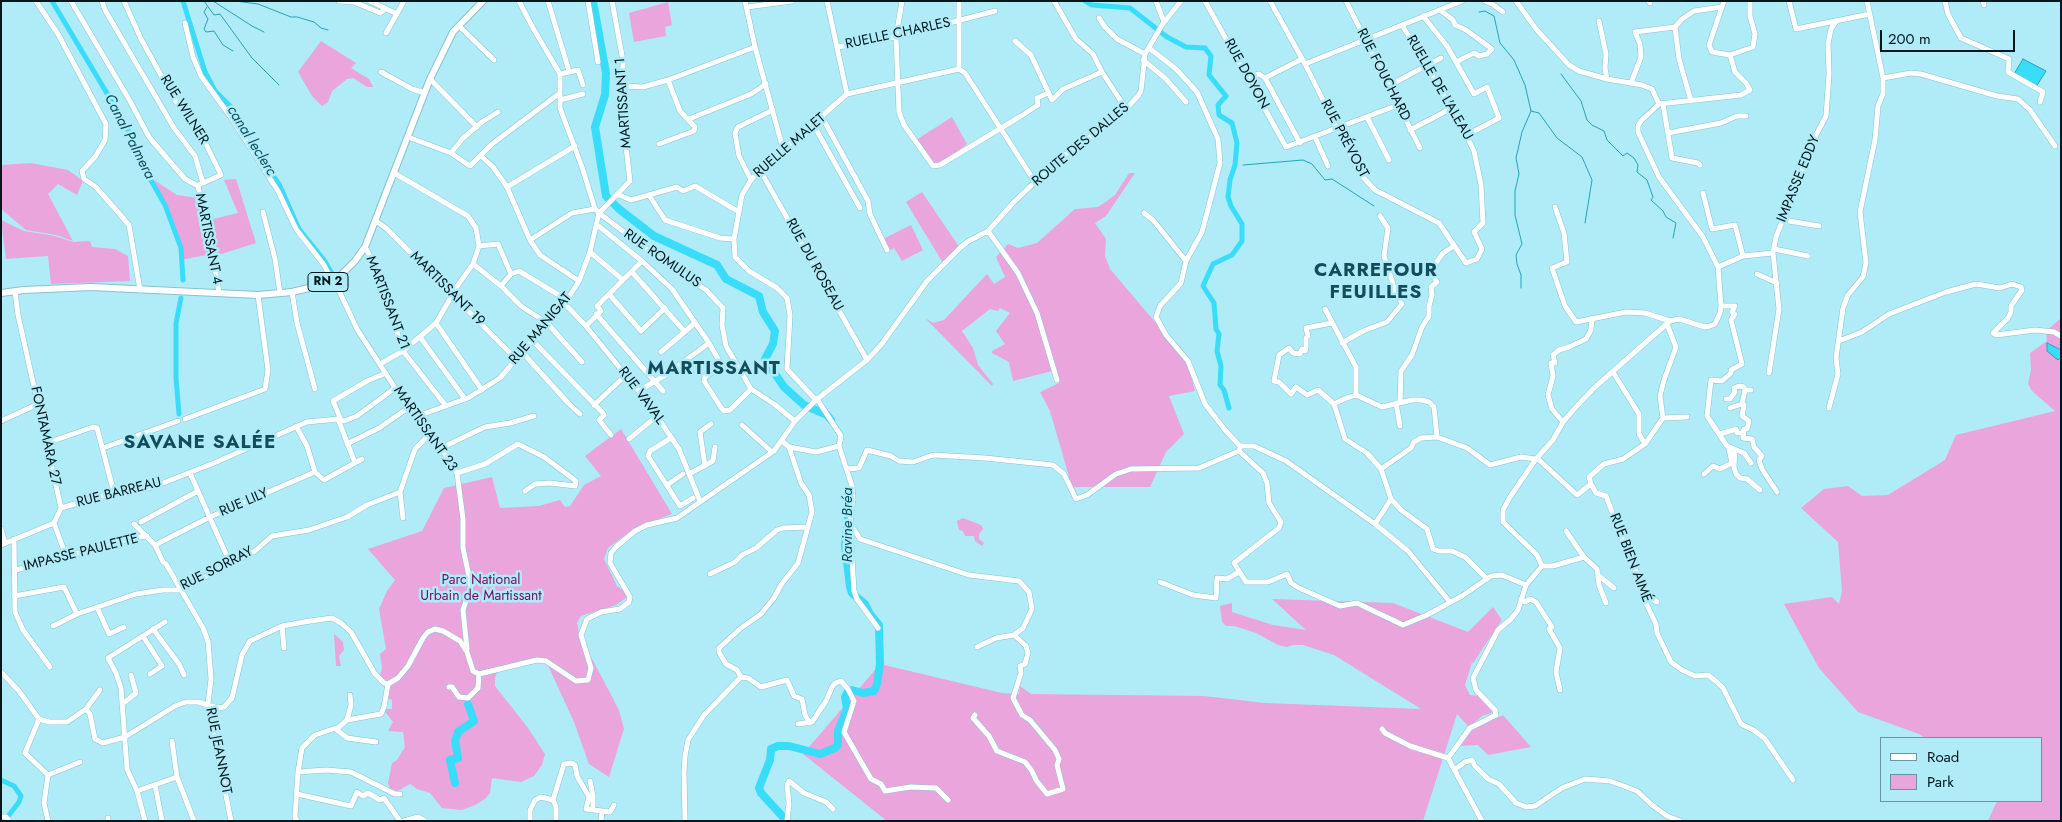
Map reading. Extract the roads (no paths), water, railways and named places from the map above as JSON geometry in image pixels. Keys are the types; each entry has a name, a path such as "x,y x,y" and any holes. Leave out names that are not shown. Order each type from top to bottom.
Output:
{"main road":[{"name":"RN 2","path":"1,293 91,287 258,294 292,292 333,280 344,273 365,247 430,79 453,32 476,4 484,1"}],"street":[{"path":"36,1 58,34 106,124 105,140 95,157 82,171 84,179 96,187 129,225 140,290"},
{"path":"71,1 149,137 184,180 200,184"},
{"name":"MARTISSANT 4","path":"102,1 105,10 174,128 195,156 219,292"},
{"name":"RUE WILNER","path":"124,1 174,99 204,140 221,175 200,184"},
{"path":"339,1 354,2 380,13 385,9"},
{"path":"370,1 397,14"},
{"path":"386,33 404,1"},
{"path":"519,1 560,74 560,108 597,211 572,213 530,240"},
{"path":"548,1 569,71"},
{"path":"588,1 598,62"},
{"name":"MARTISSANT 1","path":"597,211 630,180 622,113 623,61 612,1"},
{"path":"783,149 755,47 746,4 792,1"},
{"path":"827,1 847,94 958,69 965,73 1035,182"},
{"path":"902,1 896,37 897,84 901,119 933,166 940,165 1038,105 1037,98 1048,93"},
{"path":"958,69 959,1"},
{"path":"1054,1 1076,38 1093,54 1102,72 1126,109"},
{"path":"1156,1 1163,23"},
{"name":"ROUTE DES DALLES","path":"479,674 498,671 516,664 537,660 546,661 576,681 588,680 592,668 581,635 587,619 601,612 620,609 629,602 630,596 610,563 611,553 616,547 635,531 647,525 677,518 772,452 795,421 809,409 816,399 867,360 882,345 927,281 967,242 988,231 1059,159 1126,109 1141,91 1144,57 1163,23 1181,1"},
{"name":"RUE DOYON","path":"1205,1 1286,147 1300,143"},
{"name":"RUE PRÉVOST","path":"1270,1 1303,61 1360,174 1369,186 1390,199 1439,223 1466,264 1472,262"},
{"name":"RUE FOUCHARD","path":"1346,1 1390,85 1420,148"},
{"path":"1265,78 1303,61 1365,40 1462,1"},
{"path":"1485,1 1503,12"},
{"path":"1516,1 1536,29 1569,65 1579,71 1652,89 1661,104 1672,158 1700,165"},
{"path":"1723,4 1709,45 1712,52 1730,55 1753,47 1755,34 1750,16 1750,1"},
{"path":"1789,1 1796,29 1835,23 1870,14"},
{"path":"1829,408 1836,382 1836,358 1843,308 1848,295 1863,277 1866,263 1860,212 1875,140 1878,106 1883,94 1883,78 1867,1"},
{"path":"1945,1 1948,14 1961,38 2009,59 2008,72 2043,92 2040,102"},
{"path":"1631,83 1641,57 1640,44 1635,32 1675,27 1682,19 1694,11 1723,4"},
{"path":"1440,10 1453,20 1455,25 1466,30 1492,49 1487,54 1479,56 1474,53 1456,62"},
{"name":"RUELLE CHARLES","path":"838,47 896,37 995,11"},
{"path":"1423,16 1447,46 1474,94 1487,87 1499,118 1467,135"},
{"path":"1099,18 1105,27 1117,38 1144,57 1186,102"},
{"path":"1599,21 1606,54 1605,68 1607,79"},
{"name":"MARTISSANT 23","path":"185,23 193,57 200,69 201,76 232,119 278,191 296,229 324,265 357,329 395,388 415,418 441,448 457,473 463,519 463,548 470,586 463,610 467,652"},
{"name":"IMPASSE EDDY","path":"1768,373 1779,309 1774,251 1776,237 1815,137 1826,116 1829,82 1828,44 1831,30 1835,23"},
{"name":"RUELLE DE L'ALEAU","path":"1402,24 1452,108 1474,150 1481,185 1483,223 1474,232 1482,249 1477,258 1472,262"},
{"path":"459,26 494,60"},
{"path":"1675,27 1679,59 1690,101"},
{"path":"1015,41 1030,55 1052,100 1063,88 1102,72"},
{"path":"624,86 643,87 668,80 755,47"},
{"path":"1149,48 1176,70 1197,92 1218,139 1220,163 1202,232 1186,260 1181,283 1160,306 1156,317 1166,335 1188,361 1210,411 1219,425 1263,473 1267,484 1269,502 1281,522 1279,528 1234,563 1246,582 1268,582 1287,574 1291,583 1299,588 1340,606 1357,603 1403,625 1427,615 1462,596 1491,576 1502,575 1526,586"},
{"path":"1542,566 1537,555 1503,522 1504,510 1510,497 1536,458 1553,440 1563,422 1594,388 1668,322 1678,319 1710,326 1715,324 1720,313 1718,266 1703,237 1659,177 1638,132 1638,126 1641,121 1661,104 1741,95 1750,90 1735,72 1730,55"},
{"path":"1390,85 1441,58"},
{"path":"560,74 578,70 582,85"},
{"path":"381,72 412,89 425,93"},
{"path":"1883,78 1911,73 1921,74 1997,96 2018,99 2030,110 2055,146"},
{"path":"1247,77 1259,74 1265,78 1300,143 1398,105"},
{"path":"430,79 477,127"},
{"path":"659,144 694,131 695,127 680,111 668,80"},
{"path":"689,119 751,94 766,84"},
{"path":"408,136 451,153 470,166 497,140 560,93"},
{"path":"560,100 583,94"},
{"name":"RUELLE MALET","path":"816,399 787,369 790,315 787,298 777,288 749,271 735,257 734,239 742,195 751,180 783,149 847,94"},
{"path":"1410,130 1452,108"},
{"path":"751,180 739,156 735,133 738,127 773,110"},
{"path":"451,153 463,138 498,112"},
{"path":"1668,133 1719,123 1737,116 1746,116"},
{"path":"822,117 868,202 870,214 887,250"},
{"path":"1367,117 1389,160"},
{"path":"813,124 860,208"},
{"path":"1315,137 1328,166"},
{"path":"507,187 575,146"},
{"path":"481,156 493,167 507,187 530,240 540,255 579,281"},
{"name":"RUE DU ROSEAU","path":"760,170 867,360"},
{"path":"380,364 403,351 436,323 473,264 479,246 476,228 468,216 394,173"},
{"path":"613,198 631,200 677,187 683,191 695,186 738,212"},
{"path":"1703,193 1712,229 1735,225 1743,256"},
{"path":"649,195 664,219 720,238 734,239"},
{"path":"1555,207 1564,233 1567,262 1552,268 1565,306 1576,322 1626,312 1645,313 1668,322"},
{"name":"RUE MANIGAT","path":"415,418 465,399 500,378 565,301 579,281 590,252 597,211"},
{"name":"RUE ROMULUS","path":"597,211 661,260 706,290 723,308 722,325 726,346 751,389"},
{"path":"263,212 275,259 280,293"},
{"path":"1144,213 1153,220 1186,260"},
{"path":"1342,343 1363,331 1387,322 1402,304 1395,290 1384,256 1388,228 1380,216"},
{"path":"1782,220 1819,226"},
{"name":"MARTISSANT 19","path":"376,221 387,229 516,359"},
{"path":"596,224 642,261 672,289 696,323 722,366 705,377 704,381 724,411 730,410 751,389 795,421"},
{"path":"988,231 1018,273 1037,313 1057,380"},
{"path":"479,246 498,244 511,274 501,286"},
{"path":"1400,426 1398,403 1401,371 1412,355 1422,327 1429,316 1431,287 1437,282 1430,272 1443,253 1454,246"},
{"name":"MARTISSANT 21","path":"365,247 379,273 403,351 446,406"},
{"path":"1718,266 1743,256 1774,251 1808,256"},
{"path":"590,252 623,280"},
{"path":"586,326 601,310 597,306 642,261"},
{"path":"473,264 501,286 520,306 547,323 582,362"},
{"name":"RUE VAVAL","path":"511,274 519,271 565,301 586,326 639,391 679,449 686,474 700,501"},
{"path":"632,272 685,332"},
{"path":"1757,274 1777,284"},
{"path":"1839,341 1862,332 1889,314 1946,292 1976,284 2000,288 2012,284 2021,287 2022,290 2011,306 2008,318 1993,333 1996,335 2035,330 2054,332 2061,336"},
{"name":"FONTAMARA 27","path":"16,291 18,315 60,508"},
{"path":"292,292 297,322 315,389"},
{"path":"185,419 265,389 268,370 258,294"},
{"path":"609,294 641,331 665,308"},
{"path":"1721,306 1735,306 1732,312 1735,314 1731,320 1742,364 1731,370 1722,382 1712,379 1707,416 1727,446 1744,453 1751,463"},
{"path":"1325,309 1356,367 1356,395"},
{"path":"596,314 663,391"},
{"path":"1563,422 1552,409 1548,395 1552,376 1551,364 1554,363 1553,355 1559,350 1586,339 1591,330 1592,318"},
{"path":"1381,469 1411,448 1414,442 1421,438 1437,437 1467,448 1490,465 1521,457 1536,458 1577,495 1591,484 1589,476 1604,464 1623,459 1644,444 1663,418 1660,396 1676,348 1668,322"},
{"path":"436,323 482,390"},
{"path":"661,352 696,323"},
{"path":"1332,323 1306,328 1308,336 1306,338 1305,350 1302,349 1300,354 1293,353 1289,348 1279,355 1274,381 1279,382 1291,394 1296,387 1307,395 1318,390 1334,404 1345,439 1367,453 1381,469 1392,499 1401,510 1427,529 1433,549 1439,551 1452,550 1465,557 1487,578"},
{"path":"420,337 465,399"},
{"path":"532,340 604,415 599,420 611,435"},
{"path":"639,391 709,343"},
{"path":"522,352 580,414"},
{"path":"1613,372 1639,414 1639,434 1644,444"},
{"path":"355,462 333,401 367,381 386,373"},
{"path":"594,405 626,375"},
{"path":"1726,399 1730,399 1735,392 1734,388 1739,386 1748,390 1742,404 1744,405 1742,416 1748,421 1747,429 1744,429 1743,438 1752,439 1754,447 1762,456 1759,460 1762,468 1777,492"},
{"name":"RUE BARREAU","path":"60,508 114,494 153,487 306,422 344,421 357,416 395,388"},
{"path":"1334,404 1356,395 1382,407 1412,400 1428,402 1434,407 1437,437"},
{"path":"816,399 841,436 839,446 852,486 853,499 850,524 854,591 857,599 878,628"},
{"path":"1,421 38,404"},
{"path":"1730,408 1742,404"},
{"path":"347,444 379,428 408,408"},
{"path":"441,448 485,427 510,423 534,416"},
{"path":"629,439 657,416"},
{"path":"1663,418 1687,417"},
{"path":"103,448 178,421"},
{"path":"705,466 700,432 711,424"},
{"path":"742,425 772,452"},
{"path":"296,426 307,446 315,472 324,480 362,459"},
{"path":"47,443 96,427 99,429 114,494"},
{"path":"1720,434 1736,430 1737,433 1743,433"},
{"path":"403,518 400,492 415,449 429,435"},
{"path":"671,438 648,453 649,458 680,506 693,498"},
{"path":"782,441 789,447 816,452 839,446"},
{"path":"457,473 485,464 518,444 544,457 576,481 575,486 550,482 535,484 525,491"},
{"path":"847,469 860,468 868,450 891,456 899,461 913,462 933,455 1053,465 1064,474 1076,499 1092,492 1116,474 1131,469 1199,468 1240,448 1254,446 1286,461 1376,524 1408,551 1450,602"},
{"path":"667,486 713,461 715,447"},
{"path":"741,677 737,670 726,664 719,652 719,648 740,628 761,614 798,563 812,512 809,495 801,483 789,447"},
{"path":"1704,474 1713,466 1720,469 1732,463 1729,449 1733,449"},
{"path":"1733,449 1736,474 1740,478 1748,479 1760,490"},
{"path":"190,472 230,563"},
{"name":"RUE LILY","path":"155,545 210,517 315,472"},
{"name":"RUE BIEN AIMÉ","path":"1591,484 1596,493 1606,496 1645,595 1646,603 1656,624 1657,633 1671,662 1682,670 1696,676 1708,675 1717,682 1723,688 1741,724 1764,739 1793,780"},
{"path":"141,522 198,491"},
{"name":"RUE SORRAY","path":"53,626 77,614 136,594 162,590 180,590 255,551 272,536 316,528 347,517 366,505 400,492"},
{"path":"1376,524 1392,499"},
{"path":"60,508 54,523 66,556"},
{"path":"1,530 3,544 54,523"},
{"path":"134,524 155,545"},
{"path":"850,524 860,538 969,575 1019,581 1029,592 1032,609 1023,628 1014,635 996,638 977,646"},
{"path":"710,574 756,548 777,530 807,527"},
{"path":"1566,531 1584,557 1597,569 1599,585 1606,603"},
{"name":"IMPASSE PAULETTE","path":"16,570 146,536"},
{"path":"14,539 16,570 15,612 23,630 50,667"},
{"name":"RUE JEANNOT","path":"155,545 163,562 166,564 203,628 208,641 211,668 208,704 231,821"},
{"path":"1542,566 1553,566 1584,557"},
{"path":"1448,758 1470,728 1496,715 1495,710 1476,690 1473,678 1498,630 1518,610 1526,586 1542,566"},
{"path":"1160,582 1193,595 1216,598 1217,578 1227,579 1239,572"},
{"path":"1598,575 1614,588"},
{"path":"14,596 64,587 77,614"},
{"path":"1645,595 1657,602"},
{"path":"1521,599 1525,602 1530,599 1536,602 1552,626 1549,628 1560,648 1556,672 1560,690"},
{"path":"97,607 109,634 124,627"},
{"path":"86,709 90,714 95,739 98,742 109,742 124,737 175,706 186,702 198,702 220,708 229,703 232,698 244,648 250,641 282,626 335,619 351,632 378,679 384,684 388,684 398,678 408,666 428,632 435,629 443,630 455,637 467,652 474,671 479,674 478,688 468,698 459,697 450,687"},
{"path":"145,821 137,791 127,769 120,688 116,673 108,658 165,622"},
{"path":"282,626 284,648"},
{"path":"153,629 179,664 184,676"},
{"path":"975,715 973,718 990,736 997,751 1025,762 1047,794 1063,790 1057,765 1059,759 1055,750 1030,720 1022,715 1013,698 1020,674 1020,666 1026,664 1028,653 1026,646 1014,635"},
{"path":"143,636 162,666 150,674"},
{"path":"1,672 19,691 39,719 49,722 67,722 86,709 100,690"},
{"path":"122,702 136,694 131,674"},
{"path":"741,677 748,678 761,687 787,680 794,696 802,699 810,723"},
{"path":"685,821 684,756 688,740 704,715 741,677"},
{"path":"798,724 810,723 822,708 832,687 835,683 841,681 848,689 854,701 844,732 871,779 881,784 885,791 911,787 936,788 948,800"},
{"path":"297,821 295,817 298,772 302,748 315,735 336,728 347,720 381,714 388,684"},
{"path":"347,720 351,705 350,695"},
{"path":"39,719 25,753 48,775"},
{"path":"336,728 347,738 376,742"},
{"path":"1382,729 1385,733 1410,746 1448,758 1482,821"},
{"path":"172,741 177,777 194,821"},
{"path":"1454,770 1465,762 1472,760 1475,766 1488,778 1500,784 1516,803 1526,807 1535,806 1562,788 1585,779 1610,781 1637,791 1652,806 1667,816 1680,821"},
{"path":"48,775 80,762"},
{"path":"556,821 556,807 553,800 564,764 571,763 575,765 577,776 589,797 586,810 610,812 614,805"},
{"path":"298,772 326,770 351,772 395,794 400,794"},
{"path":"48,775 44,803 48,821"},
{"path":"137,791 177,777"},
{"path":"590,781 593,796 592,810"},
{"path":"787,821 789,804 787,786 789,781 804,793 826,802 833,809"},
{"path":"156,785 162,821"},
{"path":"297,794 351,806 357,792 363,796 368,793 380,800 384,798 400,821"},
{"path":"530,821 530,810 535,800 541,797 553,800"},
{"path":"601,821 602,811"},
{"path":"1,817 6,817 9,821"},
{"path":"404,821 418,817 425,821"}],"water":[{"path":"2023,59 2046,71 2036,87 2014,74"},
{"path":"2047,343 2061,350 2061,357 2058,360 2047,351"}],"waterway":[{"name":"Canal Palmera","path":"52,1 127,127 140,161 165,205 181,248 183,280"},
{"name":"canal leclerc","path":"183,1 205,72 215,91 231,107 245,136"},
{"path":"204,1 214,15 220,14 252,58 279,85"},
{"path":"213,1 264,32"},
{"path":"235,1 258,4 291,17 314,22 321,28 328,30"},
{"name":"Ravine Bréa","path":"593,1 606,73 605,95 595,127 606,196 619,209 654,236 717,265 726,279 759,296 763,312 775,331 773,344 765,359 784,387 804,405 827,415 831,420"},
{"path":"1085,1 1092,5 1130,8 1167,37 1186,47 1205,48 1211,56 1209,75 1226,96 1218,105 1219,115 1232,123 1237,143 1235,165 1230,180 1228,197 1242,224 1242,241 1232,255 1213,264 1203,286 1214,303 1216,329 1219,334 1217,351 1221,366 1220,385 1224,390 1229,408"},
{"path":"207,7 204,12 208,19 204,29 206,32 214,31 223,45 233,51"},
{"path":"1479,12 1485,11 1494,16 1500,43 1514,60 1525,85 1531,111 1539,113 1557,138 1582,157 1592,180 1585,223"},
{"path":"1561,74 1581,101 1587,120 1604,131 1607,140 1623,156 1627,153 1634,158 1638,165 1637,172 1647,180 1653,197 1651,200 1663,211 1666,217 1676,223 1673,238"},
{"path":"1521,288 1521,275 1516,255 1522,244 1515,215 1515,191 1519,174 1516,158 1522,132 1531,111"},
{"name":"canal leclerc","path":"253,149 279,184 299,229 324,260 333,275"},
{"path":"1243,165 1303,160 1312,164 1325,180 1332,179 1374,206"},
{"name":"Canal Palmera","path":"179,414 176,378 176,323 181,298"},
{"name":"Ravine Bréa","path":"783,817 761,793 759,788 770,760 771,749 778,746 789,746 820,754 835,748 838,745 838,731 847,709 845,697 847,693 852,690 863,693 874,691 877,684 880,664 879,625 865,604 852,593 850,587 845,545 850,503"},
{"path":"455,783 450,760 458,758 455,741 458,732 474,721 468,704"},
{"path":"1,780 14,786 21,796 19,802 9,815"}],"district":[{"name":"CARREFOUR FEUILLES","path":"1376,282"},
{"name":"MARTISSANT","path":"714,369"},
{"name":"SAVANE SALÉE","path":"200,443"}],"park label":[{"name":"Parc National Urbain de Martissant","path":"481,590"}]}
